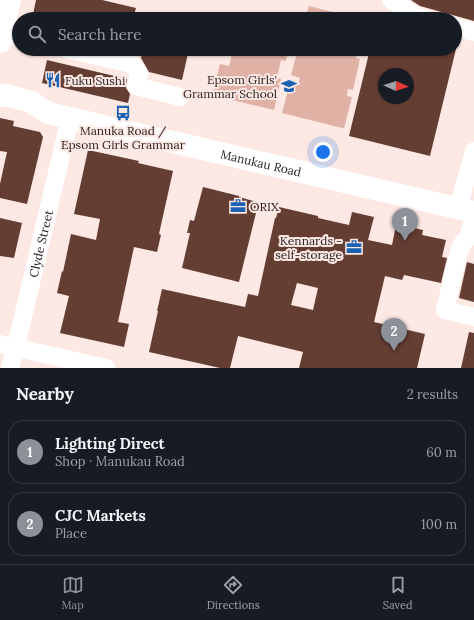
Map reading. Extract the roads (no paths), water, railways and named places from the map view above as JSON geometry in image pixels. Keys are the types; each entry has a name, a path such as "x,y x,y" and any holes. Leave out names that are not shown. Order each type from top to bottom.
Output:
{"main road":[{"path":"7,38 10,0"},
{"name":"Manukau Road","path":"0,96 7,95 31,102 48,113 469,213"},
{"name":"Manukau Road","path":"0,107 28,116 48,113"}],"street":[{"path":"391,0 410,12"},
{"path":"462,29 474,32"},
{"path":"97,56 132,64 139,74 136,86 180,97"},
{"name":"Clyde Street","path":"10,368 8,346 18,338 70,118"},
{"path":"474,151 469,213 469,245 459,251 445,310 474,317"},
{"path":"8,346 106,368"}],"place":[{"name":"Fuku Sushi","path":"53,80"},
{"name":"Epsom Girls' Grammar School","path":"289,86"},
{"name":"Manuka Road / Epsom Girls Grammar","path":"123,113"},
{"name":"ORIX","path":"238,206"},
{"name":"Lighting Direct","path":"405,241"},
{"name":"Kennards - self-storage","path":"354,247"},
{"name":"CJC Markets","path":"394,351"}]}
